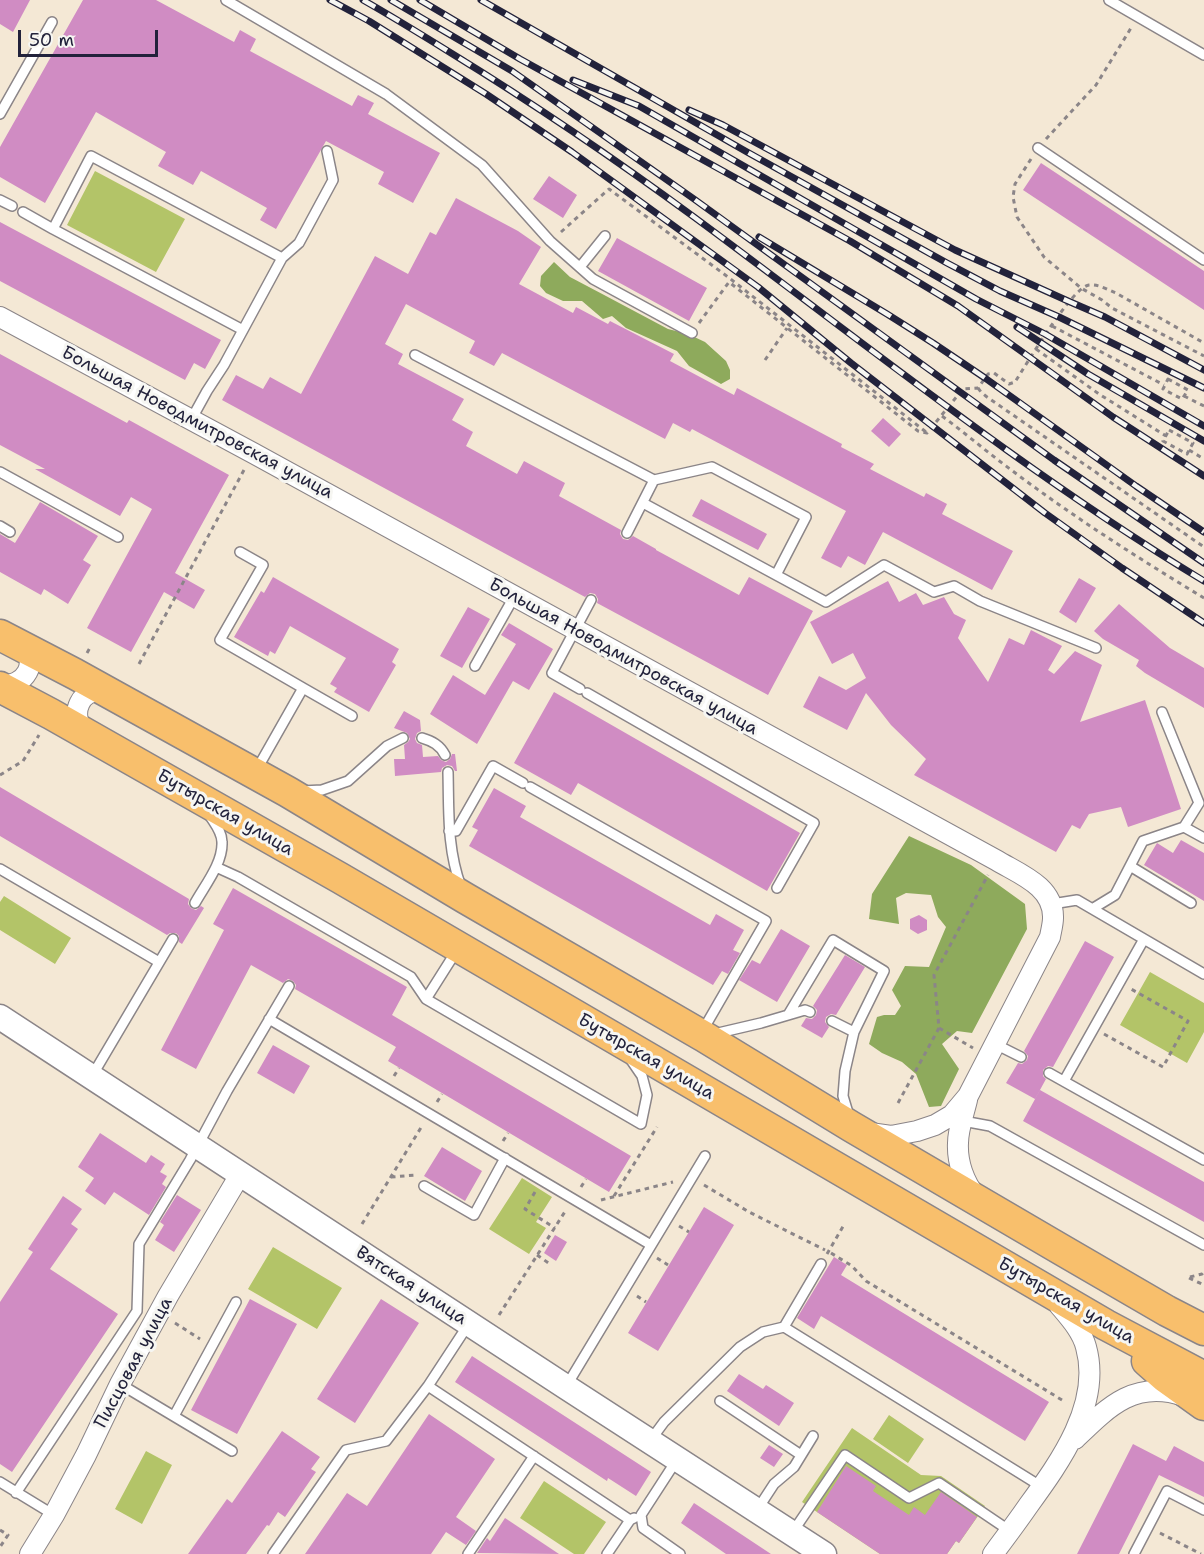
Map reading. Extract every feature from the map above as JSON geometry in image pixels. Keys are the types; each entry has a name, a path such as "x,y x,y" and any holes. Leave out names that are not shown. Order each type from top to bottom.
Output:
{"main road":[{"name":"Бутырская улица","path":"9,639 288,792 979,1202 1204,1330"},
{"name":"Бутырская улица","path":"0,686 458,948 1047,1290 1106,1325 1165,1377 1202,1396"},
{"path":"1122,1285 1204,1309"}],"street":[{"name":"Большая Новодмитровская улица","path":"0,317 996,860 1035,883 1046,893 1052,904"},
{"name":"Бутырская улица","path":"0,686 18,683 24,678 30,663 24,648 9,639"},
{"path":"88,735 78,723 76,715 78,707 88,694 104,692 111,694"},
{"path":"857,1130 891,1136 917,1131 935,1125 952,1114 968,1096 1050,936 1054,919 1052,904"},
{"name":"Вятская улица","path":"4,1023 92,1076 566,1388 824,1554"},
{"path":"968,1096 958,1141 960,1163 968,1186 979,1202"},
{"name":"Писцовая улица","path":"36,1551 120,1384 240,1173"},
{"path":"1047,1290 1076,1326 1086,1346 1089,1369 1085,1405 1069,1446"},
{"path":"993,1554 1069,1446 1101,1413 1136,1393 1170,1391 1202,1396"}],"lane":[{"path":"226,0 406,108 482,165 550,241 593,279 692,333"},
{"path":"1109,0 1204,55"},
{"path":"0,114 52,22"},
{"path":"1038,148 1204,260"},
{"path":"191,420 224,365 282,258 299,243 333,180 327,151"},
{"path":"53,229 92,156 282,258"},
{"path":"0,200 12,206"},
{"path":"23,212 243,330"},
{"path":"580,267 605,236"},
{"path":"415,355 654,480 712,466 806,517 776,575"},
{"path":"0,472 118,537"},
{"path":"627,533 654,480"},
{"path":"643,503 826,602 885,565 934,592 954,586 980,601 1096,648"},
{"path":"0,526 10,532"},
{"path":"240,552 263,565 220,640 352,716"},
{"path":"475,666 514,597"},
{"path":"591,600 552,673 814,823 777,888"},
{"path":"254,773 303,688"},
{"path":"1092,909 1114,895 1143,841 1184,827 1199,803 1161,712"},
{"path":"288,792 322,790 348,782 387,746 403,738"},
{"path":"422,738 433,742 446,755"},
{"path":"449,831 456,831 493,766 766,921 702,1036"},
{"path":"448,772 450,846 455,870 465,898"},
{"path":"195,903 216,867 223,840 218,827 196,797"},
{"path":"1184,827 1204,838"},
{"path":"1130,866 1191,903"},
{"path":"216,867 238,877 411,977 426,999 641,1124 647,1095 642,1076 616,1040"},
{"path":"0,869 159,962"},
{"path":"1052,904 1077,900 1204,974"},
{"path":"318,936 324,926"},
{"path":"92,1076 173,939"},
{"path":"1064,1082 1143,939"},
{"path":"788,1015 833,940 884,971 854,1032 845,1071 843,1096 857,1130"},
{"path":"426,999 458,948"},
{"path":"16,1492 137,1311 139,1244 289,986"},
{"path":"702,1036 761,1023 805,1010 810,1012"},
{"path":"270,1019 651,1245"},
{"path":"832,1021 854,1032"},
{"path":"991,1051 1021,1057"},
{"path":"1050,1073 1204,1160"},
{"path":"963,1121 990,1126 1204,1245"},
{"path":"566,1388 705,1155"},
{"path":"424,1186 474,1215 505,1158"},
{"path":"784,1327 821,1263"},
{"path":"174,1416 236,1302"},
{"path":"273,1554 346,1450 386,1441 428,1386 469,1324"},
{"path":"650,1441 664,1422 740,1347 763,1332 784,1327 1042,1487"},
{"path":"120,1384 232,1451"},
{"path":"428,1386 630,1520"},
{"path":"720,1401 801,1455"},
{"path":"757,1510 774,1484 794,1467 813,1436"},
{"path":"792,1533 845,1455 909,1498 939,1483 1010,1531"},
{"path":"468,1554 534,1456"},
{"path":"607,1554 630,1520 641,1515 677,1459"},
{"path":"0,1482 54,1515"},
{"path":"1134,1554 1167,1491 1204,1510"},
{"path":"641,1515 643,1528 680,1554"}],"path":[{"path":"550,241 609,189 728,277 927,433"},
{"path":"692,333 729,282 918,430 927,433"},
{"path":"978,388 988,374 994,373 1009,384 1016,382 1068,302 1082,288 1089,285 1116,293 1204,343"},
{"path":"1082,288 1112,308 1204,356"},
{"path":"1052,326 1164,385"},
{"path":"765,360 787,328"},
{"path":"1036,350 1099,394 1166,436"},
{"path":"1168,379 1188,390 1184,396 1182,399 1163,389 1168,379"},
{"path":"927,433 963,389 978,388"},
{"path":"978,388 996,403 1204,548"},
{"path":"1184,396 1204,406"},
{"path":"942,416 1009,469 1067,510 1163,574 1204,598"},
{"path":"1169,430 1193,443 1189,450 1187,454 1163,441 1169,430"},
{"path":"1189,450 1204,459"},
{"path":"139,664 247,464"},
{"path":"87,653 91,646"},
{"path":"0,775 23,761 39,735"},
{"path":"898,1103 939,1028 934,975 996,860"},
{"path":"1093,1028 1163,1067 1188,1021 1119,982"},
{"path":"939,1028 991,1051"},
{"path":"362,1224 442,1094"},
{"path":"614,1196 657,1127"},
{"path":"391,1177 420,1175 424,1186"},
{"path":"585,1205 692,1178 749,1212 852,1266 867,1281 1062,1400 1074,1398 1085,1405"},
{"path":"499,1315 586,1179"},
{"path":"538,1188 525,1209 555,1228"},
{"path":"821,1263 845,1223"},
{"path":"537,1255 550,1264"},
{"path":"1204,1272 1189,1278 1204,1285"},
{"path":"168,1319 212,1346"},
{"path":"1148,1527 1201,1554"},
{"path":"0,1530 8,1535 0,1547"}],"green space":[{"path":"95,171 185,219 156,272 67,225"},
{"path":"554,262 570,277 668,329 688,334 705,342 726,361 730,370 730,379 721,384 689,366 677,351 626,328 612,316 603,319 582,301 563,301 546,293 540,286 541,276"},
{"path":"909,836 971,865 1025,904 1027,929 972,1033 957,1031 942,1044 959,1069 941,1106 929,1107 916,1074 902,1062 869,1044 877,1017 895,1015 901,1006 892,990 905,966 929,967 946,927 938,917 931,895 906,893 896,898 899,924 869,919 872,894"},
{"path":"4,896 71,938 55,964 0,930 0,902"},
{"path":"1150,972 1204,1003 1204,1032 1187,1063 1120,1025"},
{"path":"522,1178 552,1197 536,1222 546,1228 529,1254 489,1229"},
{"path":"273,1247 342,1288 317,1329 248,1289"},
{"path":"889,1415 924,1439 908,1463 873,1439"},
{"path":"852,1428 921,1475 941,1476 985,1506 959,1543 956,1541 947,1554 880,1554 802,1502"},
{"path":"146,1451 172,1465 142,1524 115,1509"},
{"path":"544,1481 606,1522 584,1554 574,1554 520,1518"}],"building":[{"path":"0,0 30,0 13,32 0,24"},
{"path":"83,0 156,0 234,42 240,30 256,39 250,51 352,106 358,95 374,103 368,114 440,153 413,203 378,184 384,172 326,141 276,229 260,220 267,208 201,171 193,185 158,166 166,152 96,112 45,203 0,177 0,147"},
{"path":"1041,163 1204,271 1204,310 1023,190"},
{"path":"549,176 577,195 563,218 533,199"},
{"path":"456,198 518,231 541,247 519,284 573,313 576,307 608,324 610,321 674,354 670,361 715,385 734,395 737,388 842,444 841,447 874,464 870,469 924,497 926,493 947,504 942,514 1013,551 992,590 883,532 865,565 848,556 841,568 821,558 846,511 692,429 690,432 673,423 665,439 502,353 494,366 469,353 475,341 406,304 385,344 403,354 398,364 464,399 452,420 473,432 466,446 517,474 524,461 565,483 559,496 621,530 620,534 623,539 628,540 633,536 739,595 749,577 813,611 768,695 597,603 598,599 595,594 590,593 585,597 222,400 236,375 263,389 270,377 301,394 375,256 408,274 430,232 436,235"},
{"path":"0,222 221,340 205,369 194,363 185,380 0,281"},
{"path":"617,238 707,288 689,321 598,271"},
{"path":"0,354 127,423 129,420 229,475 175,573 205,590 194,609 164,592 131,652 87,628 152,509 131,497 120,516 35,469 45,469 0,445"},
{"path":"883,418 901,434 889,447 871,431"},
{"path":"701,499 767,534 758,550 692,516"},
{"path":"40,502 98,536 83,560 91,565 68,604 44,589 41,595 0,572 0,534 15,543"},
{"path":"273,577 399,649 392,662 396,665 369,712 334,692 337,688 330,684 346,658 290,626 275,654 270,651 268,656 234,637 261,591 264,593"},
{"path":"1079,578 1096,588 1076,623 1059,612"},
{"path":"888,581 899,602 916,593 923,605 944,597 954,614 966,620 958,638 988,682 1009,638 1024,645 1031,630 1062,646 1048,670 1054,674 1075,651 1102,665 1080,722 1145,700 1181,809 1128,827 1121,807 1089,814 1080,829 1072,825 1056,852 914,775 926,759 891,725 866,693 847,730 803,707 819,676 846,690 866,678 853,653 832,664 810,622"},
{"path":"1119,604 1170,648 1204,668 1204,708 1145,673 1136,666 1139,660 1103,639 1094,631"},
{"path":"468,607 490,619 462,668 440,656"},
{"path":"509,623 553,649 529,690 513,681 477,744 430,714 453,675 485,695 516,644 501,635"},
{"path":"554,692 800,833 767,891 578,783 571,795 514,763"},
{"path":"404,711 420,720 421,731 417,733 415,739 422,745 423,757 438,756 446,762 452,754 455,754 457,771 447,765 442,768 441,772 395,776 394,759 405,759 404,745 410,739 407,733 394,728"},
{"path":"0,787 189,899 188,904 191,908 196,910 201,906 204,908 182,944 176,933 167,935 0,836"},
{"path":"494,788 526,806 520,817 710,925 716,914 744,930 733,950 740,953 728,974 722,971 713,985 469,846 478,830 472,827"},
{"path":"1181,840 1204,853 1204,901 1144,865 1157,843 1173,853"},
{"path":"233,888 407,987 392,1015 631,1156 609,1192 388,1061 396,1047 295,989 296,985 293,981 288,979 283,983 251,965 196,1069 161,1050 224,930 213,924"},
{"path":"919,915 927,920 927,930 918,934 910,929 910,919"},
{"path":"781,929 810,946 777,1002 739,980 752,960 760,964"},
{"path":"1085,941 1114,957 1053,1067 1048,1066 1043,1070 1043,1076 1046,1079 1035,1099 1006,1083 1018,1063 1022,1064 1027,1060 1028,1056 1024,1051"},
{"path":"845,955 865,967 836,1015 831,1014 826,1017 825,1022 829,1027 822,1038 801,1026 806,1018 812,1019 816,1015 817,1010 813,1006"},
{"path":"273,1045 310,1066 294,1094 257,1073"},
{"path":"1040,1090 1204,1182 1204,1222 1023,1121"},
{"path":"100,1133 146,1163 151,1155 165,1164 160,1172 167,1176 162,1184 166,1187 149,1215 114,1192 105,1205 85,1191 94,1178 78,1167"},
{"path":"442,1147 482,1171 465,1201 424,1176"},
{"path":"177,1195 201,1210 174,1252 155,1240 164,1225 160,1222"},
{"path":"63,1196 82,1209 71,1224 78,1229 50,1269 118,1314 12,1472 0,1464 0,1302 33,1252 28,1249"},
{"path":"704,1207 734,1225 658,1351 628,1333"},
{"path":"555,1235 567,1242 556,1261 544,1253"},
{"path":"834,1257 847,1265 841,1275 1049,1402 1025,1441 821,1316 814,1329 797,1318"},
{"path":"250,1299 297,1324 237,1434 191,1410"},
{"path":"381,1299 419,1323 355,1423 317,1399"},
{"path":"472,1356 651,1472 636,1496 608,1478 607,1481 455,1382"},
{"path":"739,1374 763,1389 766,1385 794,1403 779,1426 727,1391"},
{"path":"429,1414 495,1459 456,1517 476,1531 466,1545 446,1532 431,1554 305,1554 347,1493 367,1506"},
{"path":"282,1431 320,1457 311,1469 316,1472 285,1517 278,1512 246,1554 188,1554 227,1499 232,1503"},
{"path":"1133,1444 1166,1461 1174,1446 1204,1462 1204,1497 1159,1475 1119,1554 1077,1554"},
{"path":"769,1445 783,1454 774,1467 760,1458"},
{"path":"846,1466 876,1486 873,1491 909,1515 914,1507 925,1515 941,1492 977,1517 959,1543 956,1541 947,1554 880,1554 817,1512"},
{"path":"694,1503 771,1554 726,1554 681,1523"},
{"path":"505,1518 559,1554 477,1553 487,1538 490,1541"}],"railway":[{"path":"330,0 369,21 486,94 572,152 758,287 851,363 1045,513 1204,623"},
{"path":"363,0 482,72 604,153 694,217 1008,451 1072,496 1204,581"},
{"path":"391,0 512,71 694,199 1054,460 1204,563"},
{"path":"420,0 520,59 850,241 958,306 1113,417 1204,476"},
{"path":"481,0 947,263 1000,291 1059,317 1204,388"},
{"path":"573,80 639,106 976,299 1045,334 1204,426"},
{"path":"689,110 723,125 955,250 1105,317 1204,370"},
{"path":"759,237 933,343 1204,532"},
{"path":"1017,327 1088,374 1204,441"}]}
